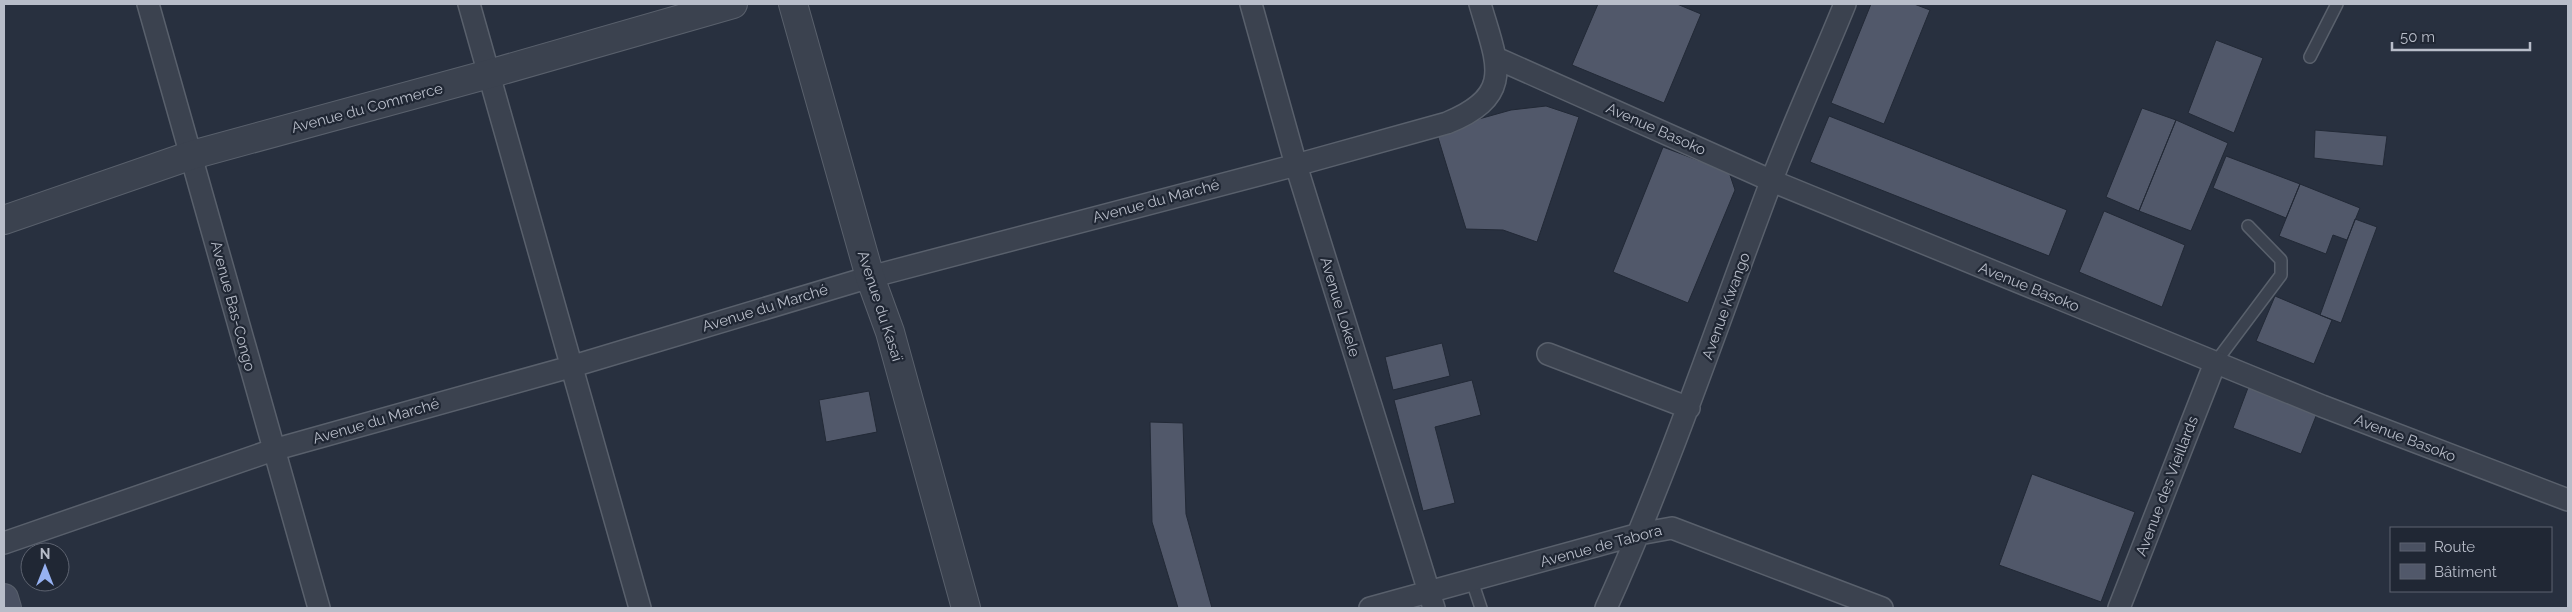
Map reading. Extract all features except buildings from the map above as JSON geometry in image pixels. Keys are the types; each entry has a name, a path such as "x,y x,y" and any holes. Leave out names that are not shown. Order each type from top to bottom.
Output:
{"main road":[{"path":"4,598 7,608"}],"street":[{"name":"Avenue Bas-Congo","path":"148,4 319,608"},
{"path":"468,4 640,608"},
{"name":"Avenue du Commerce","path":"4,220 192,155 489,74 733,4"},
{"name":"Avenue du Kasaï","path":"793,4 870,277 890,332 966,608"},
{"name":"Avenue Lokele","path":"1251,4 1296,165 1432,600"},
{"path":"1480,4 1496,58"},
{"name":"Avenue Kwango","path":"1606,608 1639,534 1689,408 1772,181 1845,4"},
{"name":"Avenue du Marché","path":"4,543 273,450 570,367 870,277 1296,165 1447,123 1470,114 1494,90 1496,58"},
{"name":"Avenue Basoko","path":"1496,58 1772,181 2215,363 2568,500"},
{"path":"1548,354 1689,408"},
{"name":"Avenue des Vieillards","path":"2119,608 2215,363"},
{"name":"Avenue de Tabora","path":"1370,608 1432,600 1472,581 1639,534 1672,528 1882,608"}],"lane":[{"path":"2310,57 2337,4"},
{"path":"2215,363 2281,275 2281,260 2248,226"},
{"path":"1472,581 1481,608"}]}
